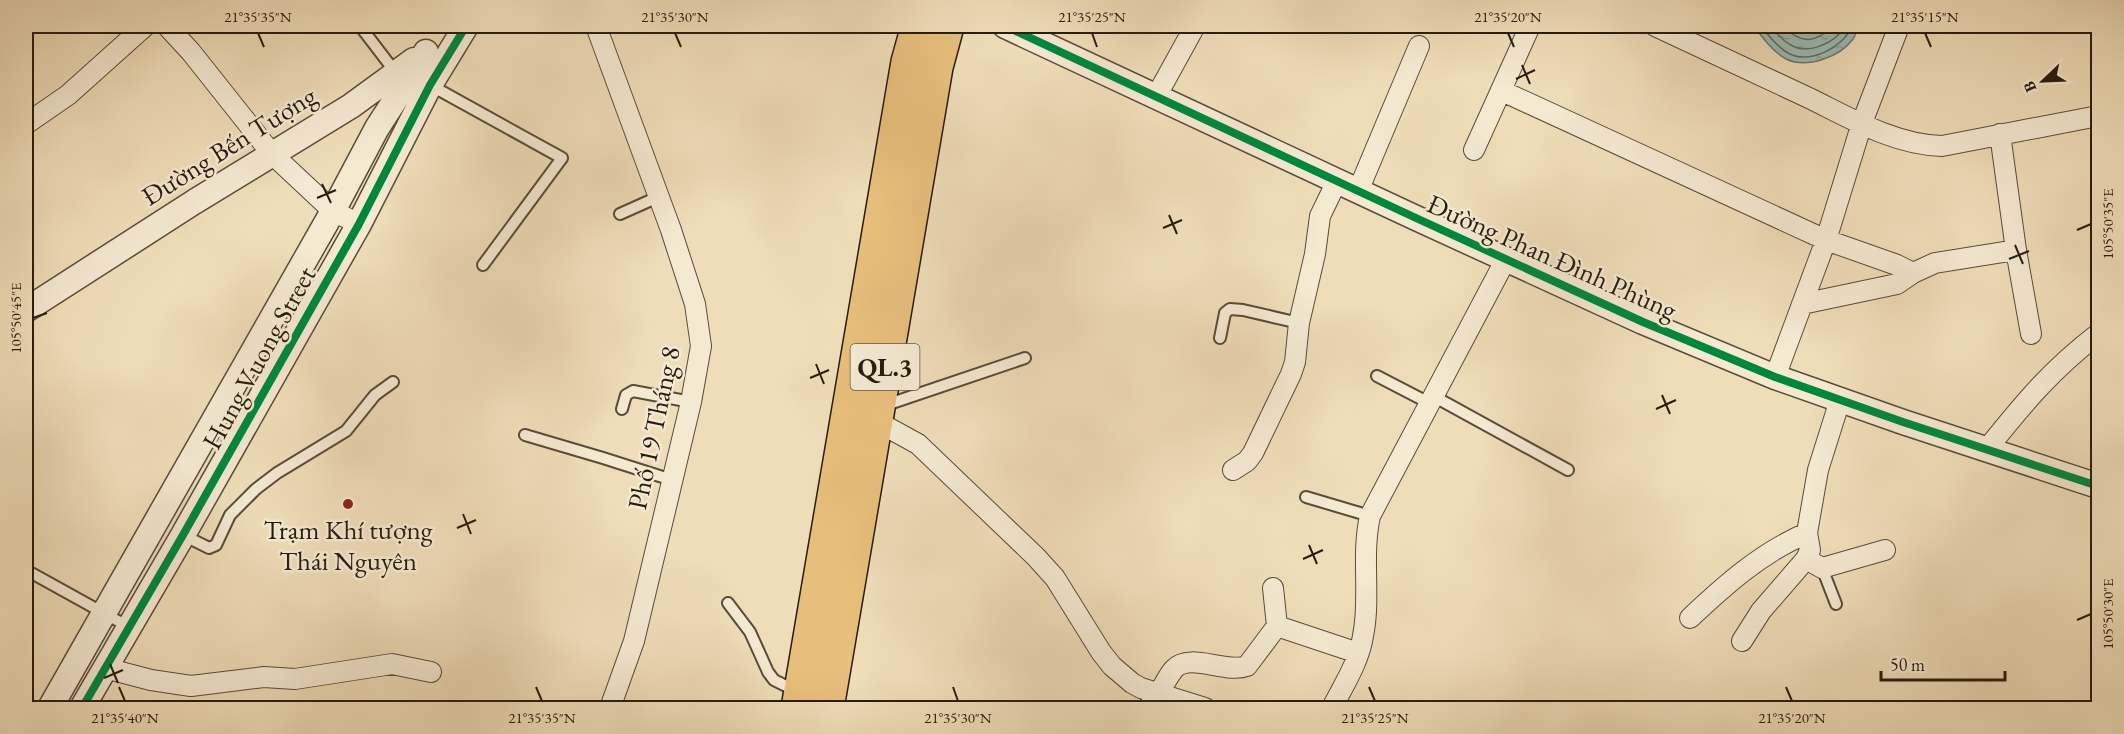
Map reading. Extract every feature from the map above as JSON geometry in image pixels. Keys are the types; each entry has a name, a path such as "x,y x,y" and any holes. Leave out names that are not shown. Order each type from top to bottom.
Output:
{"highway":[{"name":"QL.3","path":"814,697 908,62 918,26"},
{"name":"QL.3","path":"814,697 877,415 936,68 947,26"}],"street":[{"path":"26,124 68,95 145,26"},
{"path":"166,26 191,52 272,154 333,211 358,224"},
{"name":"Đường Bến Tượng","path":"26,310 351,106 459,26"},
{"name":"Hung Vuong Street","path":"82,708 183,536 358,224 430,85 466,26"},
{"name":"Phố 19 Tháng 8","path":"596,26 671,230 695,304 701,346 691,402 634,641 610,708"},
{"name":"Đường Phan Đình Phùng","path":"1005,26 1643,322 1775,377 2098,486"},
{"path":"1157,95 1195,26"},
{"path":"1474,150 1530,26"},
{"path":"1655,26 1862,123 1925,146 1942,146 2098,116"},
{"path":"1775,377 1826,240 1862,123 1899,26"},
{"path":"1233,471 1247,461 1253,453 1291,374 1295,362 1299,323 1315,254 1320,216 1348,186 1419,46"},
{"name":"Hung Vuong Street","path":"50,708 333,211 377,128 426,52"},
{"path":"1502,91 1826,240 1897,265 1913,273"},
{"path":"2000,134 2016,250 2031,334"},
{"path":"1802,304 1897,284 1913,273 1935,263 2016,250"},
{"path":"1332,708 1358,653 1365,624 1365,552 1370,516 1433,401 1506,259"},
{"path":"1987,449 2030,395 2069,356 2098,334"},
{"path":"1814,564 1807,533 1818,470 1840,400"},
{"path":"218,414 243,428"},
{"path":"877,415 918,444 980,502 1055,578 1112,666 1151,697 1205,708"},
{"path":"1690,618 1728,582 1755,562 1788,541 1807,533"},
{"path":"1742,641 1761,611 1814,564 1885,550"},
{"path":"1151,697 1175,669 1185,662 1241,668 1247,666 1276,626 1273,588"},
{"path":"1276,626 1358,653"},
{"path":"105,668 151,680 190,686 264,677 295,679 392,664 431,672"}],"lane":[{"path":"360,26 397,73"},
{"path":"430,85 562,158 483,266"},
{"path":"620,213 658,197"},
{"path":"1220,338 1226,313 1230,309 1299,323"},
{"path":"877,415 1024,358"},
{"path":"1377,376 1433,401 1568,470"},
{"path":"183,536 209,548 216,545 230,515 256,489 277,473 346,431 375,395 393,382"},
{"path":"622,409 626,395 633,391 691,402"},
{"path":"525,435 672,480"},
{"path":"1306,497 1370,516"},
{"path":"1814,564 1836,604"},
{"path":"26,570 129,627"},
{"path":"728,603 750,632 774,680 814,697"}],"water":[{"path":"1754,26 1858,26 1853,39 1840,51 1822,60 1804,63 1794,62 1781,56"}],"cycle path":[{"path":"82,708 359,224 430,85 466,26"},
{"path":"1005,26 1643,322 1775,377 2098,486"}],"place":[{"name":"Trạm Khí tượng Thái Nguyên","path":"348,504"}]}
